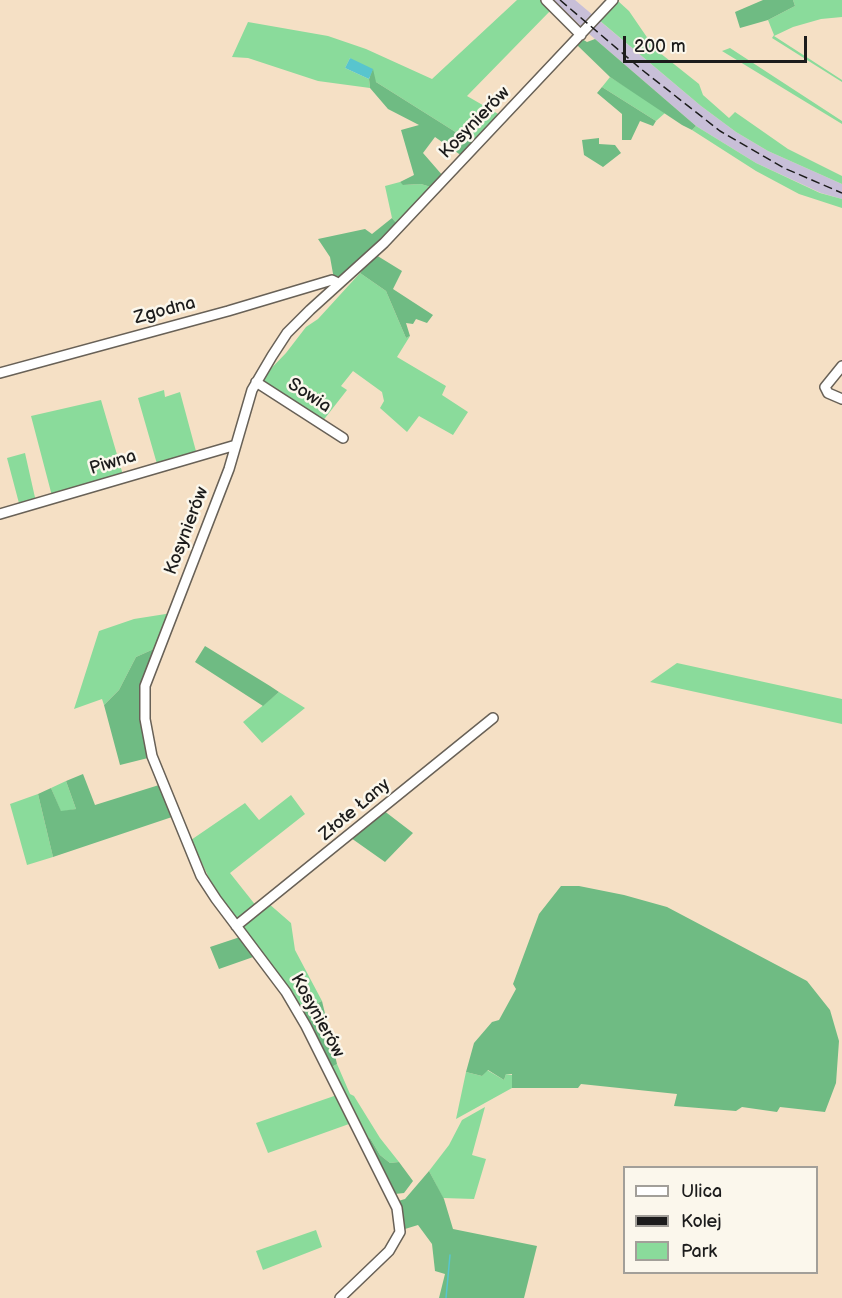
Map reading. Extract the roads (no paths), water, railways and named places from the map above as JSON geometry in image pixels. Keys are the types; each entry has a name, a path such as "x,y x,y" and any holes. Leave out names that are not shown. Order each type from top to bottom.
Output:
{"street":[{"path":"546,0 581,35"},
{"name":"Kosynierów","path":"340,1298 389,1251 400,1232 397,1208 306,1026 285,992 201,876 152,756 145,719 145,686 209,523 252,390 287,333 338,283 384,243 581,35 607,2"},
{"name":"Zgodna","path":"0,374 332,280 338,283"},
{"path":"842,366 825,387 828,393 842,399"},
{"name":"Sowia","path":"256,381 343,438"},
{"name":"Piwna","path":"0,514 236,445"},
{"name":"Złote Łany","path":"236,926 494,718"}],"water":[{"path":"350,58 373,69 369,79 345,68"}],"waterway":[{"path":"446,1298 450,1255"}],"railway":[{"path":"560,0 641,69 720,131 784,168 842,193"}]}
